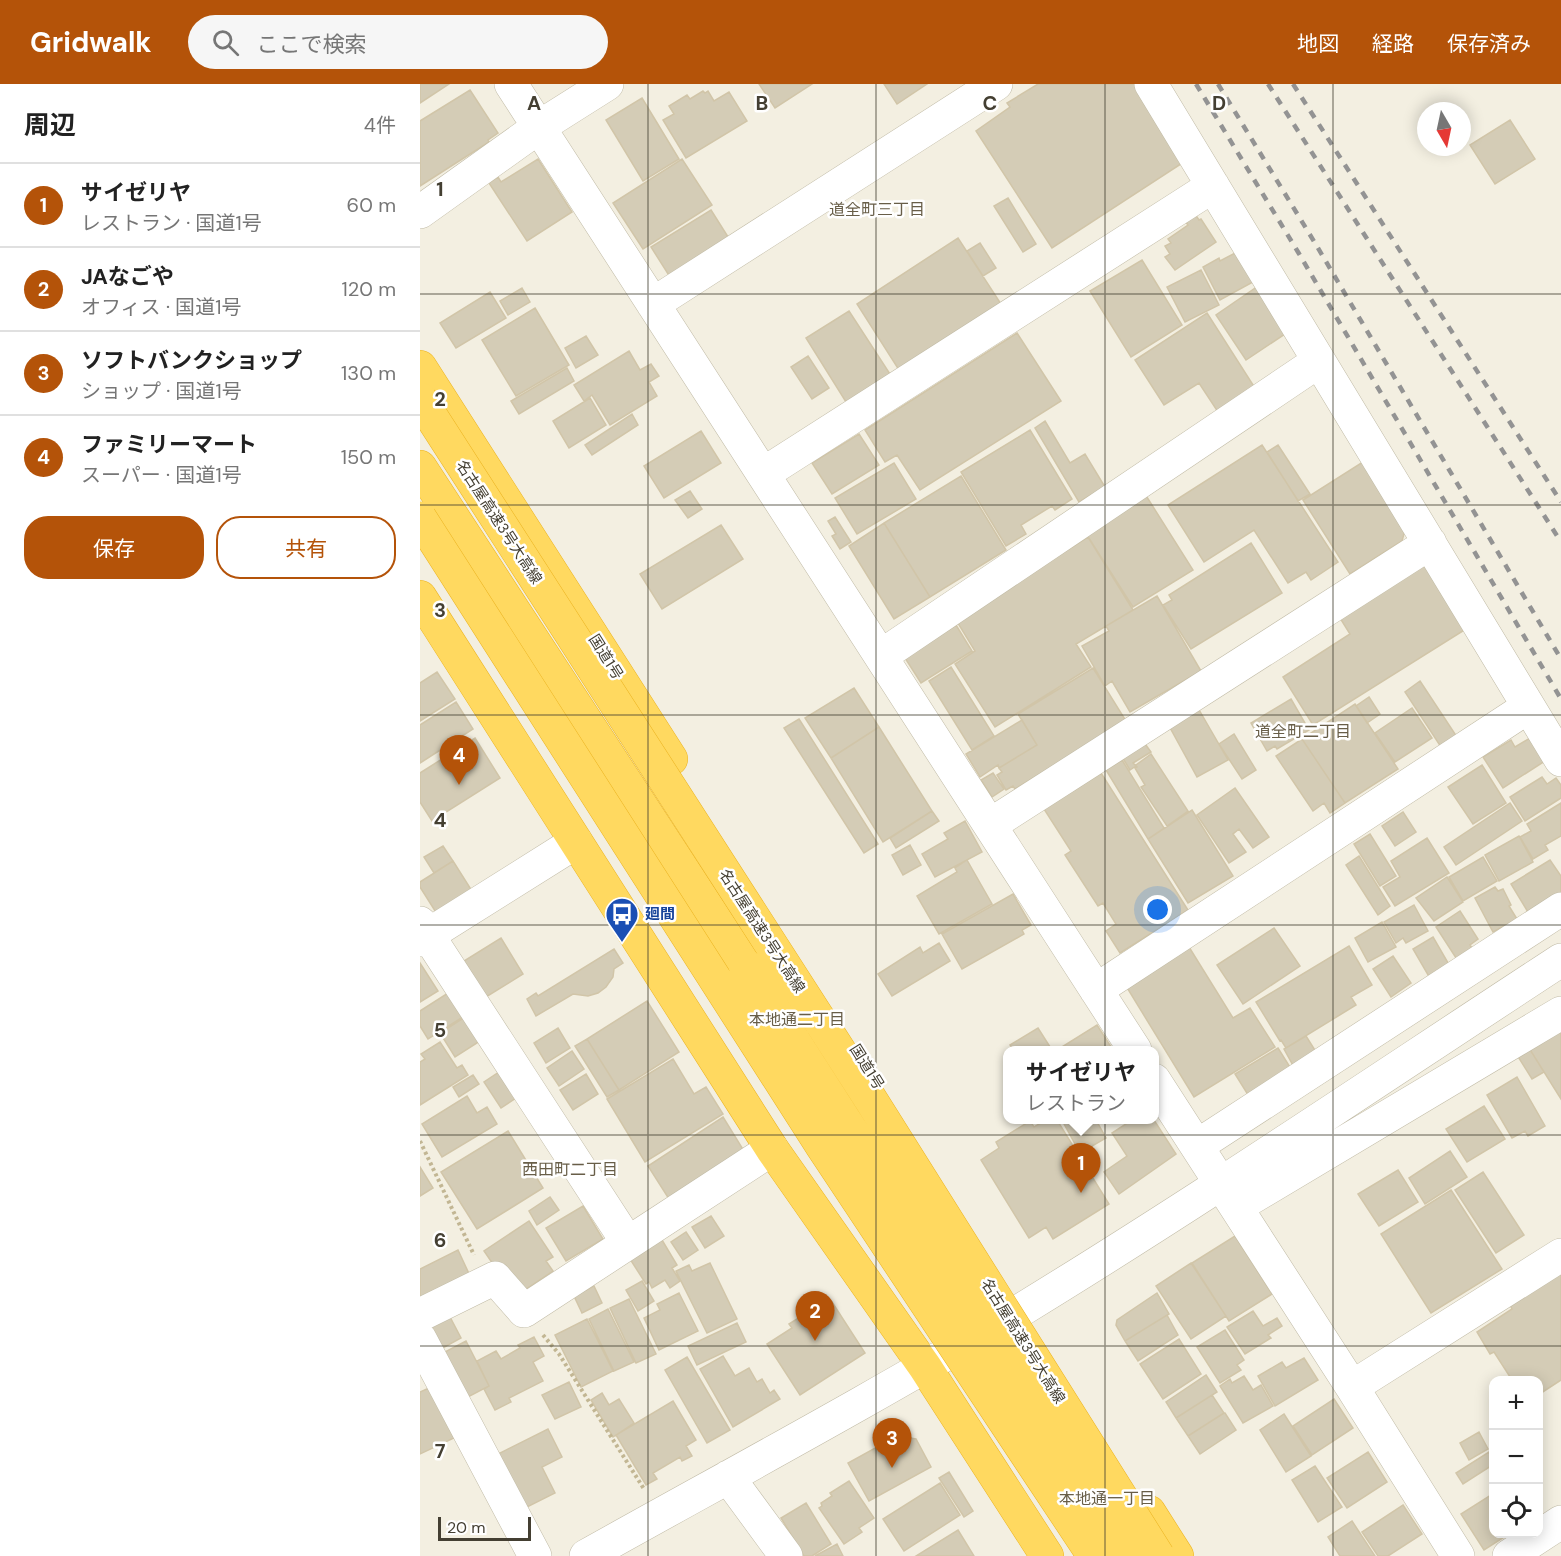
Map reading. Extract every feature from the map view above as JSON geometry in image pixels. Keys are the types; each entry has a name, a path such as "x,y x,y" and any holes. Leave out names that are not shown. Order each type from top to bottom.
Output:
{"highway":[{"name":"国道1号","path":"420,367 1022,1309 1177,1556"},
{"name":"名古屋高速3号大高線","path":"420,399 871,1100 1158,1556"},
{"path":"420,467 745,965 1124,1556"},
{"path":"420,518 822,1146 1094,1556"},
{"path":"420,597 772,1149 925,1367 1047,1556"}],"street":[{"path":"511,84 1133,1046"},
{"path":"420,213 539,127 607,84"},
{"path":"653,304 996,84"},
{"path":"1151,84 1561,760"},
{"path":"763,474 1213,186"},
{"path":"881,656 1319,361"},
{"path":"990,825 1430,543"},
{"path":"1096,990 1528,707"},
{"path":"576,842 423,933 628,1243"},
{"path":"1197,1146 1561,909"},
{"path":"1228,1195 1561,960"},
{"path":"586,1556 925,1367 1175,1213 1228,1195 1561,1013"},
{"path":"1159,1086 1458,1556"},
{"path":"420,1315 495,1278 524,1311 772,1149"},
{"path":"1352,1387 1561,1255"},
{"path":"420,1339 535,1556"},
{"path":"728,1477 786,1556"},
{"path":"1509,1556 1561,1522"}],"path":[{"path":"420,1141 487,1282"},
{"path":"524,1311 559,1354 660,1515"}],"building":[{"path":"420,84 449,84 420,103"},
{"path":"759,84 812,84 775,108"},
{"path":"884,84 927,84 897,104"},
{"path":"1038,84 1138,84 1187,160 1052,248 976,131 1010,107 1007,103"},
{"path":"470,90 498,133 488,140 489,142 420,186 420,121"},
{"path":"703,91 705,93 708,91 714,101 729,92 747,121 686,158 663,120 674,114 669,106 687,95 690,99"},
{"path":"642,98 679,159 643,181 606,120"},
{"path":"1510,120 1535,159 1495,184 1471,144"},
{"path":"538,159 572,212 527,241 489,183 498,177 501,182"},
{"path":"682,159 712,205 643,249 613,203"},
{"path":"1008,198 1036,244 1023,252 994,206"},
{"path":"711,210 730,240 670,277 651,247"},
{"path":"1195,214 1199,220 1201,219 1216,242 1175,270 1165,257 1170,254 1165,246 1171,243 1168,239 1188,225 1185,221"},
{"path":"958,238 1001,304 899,370 857,304"},
{"path":"980,243 996,268 983,276 967,251"},
{"path":"1237,252 1253,282 1220,300 1203,267"},
{"path":"1142,260 1182,325 1131,357 1090,291"},
{"path":"1201,270 1219,305 1185,322 1167,287"},
{"path":"1261,284 1291,330 1246,360 1216,315"},
{"path":"522,288 530,302 508,315 500,301"},
{"path":"490,292 506,318 456,348 440,323"},
{"path":"535,308 569,365 516,396 482,340"},
{"path":"849,311 890,374 846,402 806,338"},
{"path":"1207,313 1255,388 1218,412 1199,383 1164,405 1135,360"},
{"path":"1017,333 1061,401 920,490 897,455 885,462 865,430"},
{"path":"586,336 598,355 576,368 565,348"},
{"path":"629,351 640,370 651,364 659,376 649,382 657,396 610,425 592,395 584,401 574,385"},
{"path":"808,356 829,388 812,399 791,367"},
{"path":"567,368 574,381 519,414 511,401"},
{"path":"590,398 606,425 569,448 553,421"},
{"path":"632,414 638,425 592,455 585,445"},
{"path":"1045,421 1070,463 1085,454 1105,487 1079,502 1035,428"},
{"path":"1030,430 1072,499 1055,510 1052,506 1021,525 1026,534 1006,546 961,472"},
{"path":"701,431 721,463 664,498 644,466"},
{"path":"859,434 879,465 832,494 812,463"},
{"path":"1262,445 1338,562 1311,580 1306,572 1288,583 1254,530 1204,562 1168,505"},
{"path":"1278,445 1310,494 1298,501 1267,452"},
{"path":"1366,460 1407,523 1402,541 1350,574 1303,500"},
{"path":"894,463 916,499 857,534 835,498"},
{"path":"961,476 1006,550 930,597 884,523"},
{"path":"690,491 702,509 688,518 675,500"},
{"path":"1145,494 1193,570 1133,607 1085,532"},
{"path":"835,517 851,542 840,549 832,536 836,534 828,521"},
{"path":"884,523 930,597 894,619 849,546"},
{"path":"721,525 743,559 662,609 640,574"},
{"path":"1088,537 1133,610 1076,644 1091,667 995,727 955,664 975,651 956,620"},
{"path":"1251,543 1282,593 1191,649 1163,605 1172,600 1169,595"},
{"path":"1424,565 1466,629 1313,725 1283,677 1350,634 1340,618"},
{"path":"1157,596 1201,671 1130,712 1112,681 1105,686 1082,646 1109,631 1106,626"},
{"path":"956,625 972,651 921,683 905,658"},
{"path":"951,667 994,736 972,750 929,681"},
{"path":"1093,668 1126,721 1015,789 1013,786 1006,790 997,775 1002,772 999,768 1037,745 1018,714"},
{"path":"437,672 455,699 420,721 420,683"},
{"path":"1420,681 1457,737 1441,747 1405,692"},
{"path":"854,688 879,727 831,758 805,718"},
{"path":"1369,697 1380,714 1367,723 1356,706"},
{"path":"1291,699 1309,730 1277,749 1275,746 1267,751 1251,723"},
{"path":"456,702 473,729 420,763 420,725"},
{"path":"1355,704 1398,769 1345,803 1302,739"},
{"path":"1198,708 1228,760 1197,777 1168,724"},
{"path":"1412,708 1432,738 1395,762 1375,733"},
{"path":"799,719 878,844 864,853 784,728"},
{"path":"1022,720 1037,745 980,777 966,754"},
{"path":"879,727 932,811 883,842 831,758"},
{"path":"1234,734 1256,770 1242,779 1219,744"},
{"path":"475,738 500,778 432,821 420,802 420,773"},
{"path":"1530,738 1545,761 1503,788 1483,757 1511,740 1515,747"},
{"path":"1302,739 1345,803 1330,813 1324,803 1313,811 1276,756"},
{"path":"1143,741 1151,752 1133,763 1136,766 1130,770 1121,755"},
{"path":"1151,754 1188,811 1167,826 1141,787 1145,785 1135,768"},
{"path":"1122,760 1164,828 1148,839 1106,770"},
{"path":"1482,765 1506,803 1473,824 1448,787"},
{"path":"993,773 1004,789 992,797 981,780"},
{"path":"1101,773 1188,910 1120,953 1106,931 1116,924 1103,903 1098,906 1065,855 1071,851 1044,809"},
{"path":"1542,777 1547,784 1556,778 1561,785 1561,798 1525,821 1510,797"},
{"path":"1235,788 1269,837 1253,848 1239,829 1233,834 1246,852 1229,863 1197,815"},
{"path":"1510,803 1522,821 1456,865 1444,847"},
{"path":"1561,803 1561,836 1545,845 1548,850 1533,859 1520,837 1531,831 1527,824"},
{"path":"1192,810 1233,876 1188,903 1148,839"},
{"path":"932,811 939,821 896,848 890,838"},
{"path":"1403,812 1416,832 1395,846 1382,826"},
{"path":"965,821 982,852 935,877 922,854 948,839 944,833"},
{"path":"1370,834 1396,876 1380,886 1354,844"},
{"path":"1519,836 1533,862 1499,881 1485,855"},
{"path":"1427,838 1449,873 1395,906 1383,887 1400,877 1391,861"},
{"path":"910,845 921,865 903,875 892,855"},
{"path":"443,846 453,861 434,873 424,857"},
{"path":"1359,856 1390,906 1378,915 1346,865"},
{"path":"1483,857 1497,881 1463,901 1449,877"},
{"path":"967,860 992,904 939,934 917,896 957,872 955,868"},
{"path":"1550,860 1561,876 1561,898 1531,917 1511,884"},
{"path":"453,861 472,891 437,914 420,887 420,882"},
{"path":"1447,877 1463,902 1434,921 1416,898"},
{"path":"1495,887 1498,891 1503,889 1517,919 1493,932 1475,898"},
{"path":"1013,894 1031,925 1022,930 1024,934 962,969 942,934"},
{"path":"1414,905 1428,931 1406,943 1403,938 1396,943 1384,922"},
{"path":"1460,911 1478,939 1470,945 1474,951 1458,961 1436,927"},
{"path":"1382,922 1396,947 1368,962 1355,938"},
{"path":"1274,928 1300,966 1243,1004 1217,965"},
{"path":"1433,937 1451,968 1431,980 1413,949"},
{"path":"501,938 523,974 486,997 464,961"},
{"path":"939,943 950,961 892,996 878,974 920,947 923,953"},
{"path":"1349,946 1372,985 1351,997 1356,1005 1286,1048 1256,1002"},
{"path":"1189,947 1233,1018 1250,1008 1275,1047 1194,1097 1126,986"},
{"path":"614,949 623,963 614,969 613,977 606,987 588,996 573,994 536,1016 527,999 536,993 538,996"},
{"path":"1393,956 1411,983 1391,997 1373,969"},
{"path":"420,963 438,991 420,1002"},
{"path":"448,993 463,1017 428,1039 420,1026 420,1011"},
{"path":"647,1001 679,1052 619,1090 587,1039"},
{"path":"465,1017 480,1041 455,1057 440,1033"},
{"path":"1097,1025 1110,1046 1063,1046"},
{"path":"558,1028 570,1048 546,1063 534,1043"},
{"path":"1038,1028 1049,1046 1011,1046"},
{"path":"1561,1028 1561,1099 1529,1048"},
{"path":"1306,1036 1318,1055 1295,1069 1284,1049"},
{"path":"587,1039 619,1090 607,1097 575,1046"},
{"path":"440,1042 457,1068 462,1065 468,1075 420,1105 420,1062 425,1059 421,1054"},
{"path":"1278,1048 1293,1072 1250,1098 1235,1074"},
{"path":"1529,1048 1544,1072 1532,1079 1517,1055"},
{"path":"572,1051 584,1069 559,1086 547,1068"},
{"path":"673,1059 694,1094 706,1087 723,1114 645,1162 607,1099"},
{"path":"499,1072 516,1098 501,1108 484,1082"},
{"path":"586,1074 598,1094 573,1110 560,1090"},
{"path":"473,1075 479,1084 459,1097 453,1087"},
{"path":"1517,1077 1545,1126 1528,1136 1525,1131 1512,1138 1487,1095"},
{"path":"467,1096 477,1113 487,1107 497,1124 442,1157 422,1124"},
{"path":"1484,1106 1505,1139 1467,1162 1446,1129"},
{"path":"723,1117 744,1151 669,1199 648,1166"},
{"path":"1025,1124 1032,1124 1034,1127 1039,1124 1059,1124 1109,1204 1053,1239 1046,1227 1029,1238 981,1160 999,1148 996,1142"},
{"path":"1064,1124 1098,1124 1106,1138 1080,1153"},
{"path":"1126,1124 1157,1124 1176,1154 1119,1194 1104,1172 1127,1156 1112,1133"},
{"path":"508,1131 543,1188 477,1229 441,1172"},
{"path":"1091,1150 1099,1166 1092,1169 1084,1154"},
{"path":"1450,1151 1467,1177 1425,1204 1409,1178"},
{"path":"420,1167 433,1188 420,1196"},
{"path":"1398,1170 1418,1202 1379,1226 1358,1194"},
{"path":"1483,1172 1524,1235 1496,1253 1455,1190"},
{"path":"1451,1190 1502,1269 1431,1313 1381,1234"},
{"path":"550,1197 559,1210 537,1225 529,1211"},
{"path":"583,1206 603,1239 566,1261 546,1228"},
{"path":"711,1216 724,1236 705,1248 692,1227"},
{"path":"529,1221 553,1257 546,1261 553,1271 526,1289 497,1270 484,1251"},
{"path":"686,1232 698,1250 683,1260 671,1242"},
{"path":"1235,1236 1272,1294 1229,1321 1192,1263"},
{"path":"662,1240 677,1265 672,1268 680,1281 670,1288 665,1280 652,1288 649,1282 646,1284 630,1259"},
{"path":"458,1250 471,1278 420,1303 420,1269"},
{"path":"710,1263 737,1319 707,1333 676,1271 689,1265 692,1271"},
{"path":"1191,1263 1226,1316 1191,1339 1156,1286"},
{"path":"1561,1272 1561,1380 1543,1392 1543,1376 1509,1376 1494,1352 1490,1354 1477,1332 1512,1309 1510,1305"},
{"path":"642,1281 654,1301 638,1311 626,1290"},
{"path":"594,1286 602,1303 582,1313 574,1296"},
{"path":"679,1293 698,1331 659,1350 644,1318 660,1310 657,1304"},
{"path":"1157,1293 1169,1314 1125,1341 1116,1325 1117,1320"},
{"path":"629,1299 656,1354 636,1363 610,1308"},
{"path":"832,1302 865,1353 800,1395 767,1344 792,1328 789,1324 819,1305 821,1309"},
{"path":"608,1309 634,1362 614,1371 589,1319"},
{"path":"1253,1311 1263,1326 1277,1318 1282,1326 1268,1335 1271,1338 1245,1354 1227,1327"},
{"path":"449,1315 461,1338 441,1349 429,1326"},
{"path":"1167,1315 1178,1335 1138,1361 1125,1341"},
{"path":"587,1319 613,1371 581,1387 555,1335"},
{"path":"737,1323 746,1342 697,1365 688,1346"},
{"path":"1225,1330 1244,1360 1237,1365 1241,1370 1220,1383 1197,1347"},
{"path":"534,1337 544,1356 533,1362 543,1381 509,1398 511,1402 495,1410 484,1389 489,1386 477,1361 496,1351 501,1359 520,1348 518,1345"},
{"path":"1179,1339 1201,1374 1163,1399 1140,1364"},
{"path":"466,1341 489,1386 464,1399 441,1354"},
{"path":"723,1356 735,1376 749,1368 757,1382 762,1379 770,1393 774,1390 780,1399 733,1427 700,1369"},
{"path":"687,1357 730,1430 707,1443 665,1370"},
{"path":"1304,1358 1318,1380 1275,1406 1258,1376 1282,1362 1286,1368"},
{"path":"1206,1375 1217,1392 1176,1418 1166,1402"},
{"path":"1244,1376 1253,1390 1261,1385 1273,1406 1243,1423 1220,1386 1230,1379 1232,1383"},
{"path":"569,1382 581,1407 555,1419 542,1395"},
{"path":"429,1388 454,1438 420,1454 420,1392"},
{"path":"602,1393 609,1405 619,1399 634,1423 613,1437 591,1400"},
{"path":"1212,1395 1224,1413 1188,1436 1176,1418"},
{"path":"1334,1399 1353,1428 1312,1455 1293,1426"},
{"path":"673,1401 696,1440 686,1446 692,1456 682,1461 680,1457 653,1473 657,1479 646,1485 616,1435"},
{"path":"1224,1413 1236,1430 1200,1454 1188,1436"},
{"path":"1284,1414 1311,1456 1286,1472 1260,1430"},
{"path":"548,1429 562,1457 542,1467 555,1493 525,1508 498,1454"},
{"path":"1479,1432 1488,1449 1469,1460 1460,1443"},
{"path":"897,1436 916,1439 931,1467 869,1501 848,1463"},
{"path":"1368,1452 1387,1482 1347,1508 1327,1478"},
{"path":"1489,1452 1489,1467 1463,1484 1456,1473"},
{"path":"1315,1466 1342,1507 1318,1522 1292,1480"},
{"path":"949,1472 973,1511 964,1517 939,1478"},
{"path":"849,1481 874,1518 859,1528 862,1532 844,1544 819,1508 822,1506 821,1503 832,1496 830,1493"},
{"path":"940,1483 960,1515 904,1551 883,1519"},
{"path":"1489,1496 1489,1538 1503,1538 1484,1550 1461,1514"},
{"path":"806,1503 831,1544 812,1556 804,1556 781,1518"},
{"path":"1403,1505 1422,1534 1388,1556 1378,1556 1362,1532"},
{"path":"1352,1521 1375,1556 1340,1556 1328,1537"},
{"path":"958,1530 974,1556 916,1556"},
{"path":"837,1544 843,1556 815,1556"}],"railway":[{"path":"1196,84 1298,252 1561,699"},
{"path":"1218,84 1315,243 1561,659"},
{"path":"1268,84 1561,542"},
{"path":"1293,84 1561,502"}],"place":[{"name":"ファミリーマート","path":"459,785"},
{"name":"廻間","path":"622,943"},
{"name":"サイゼリヤ","path":"1081,1193"},
{"name":"JAなごや","path":"815,1341"},
{"name":"ソフトバンクショップ","path":"892,1468"}],"district":[{"name":"道全町三丁目","path":"877,209"},
{"name":"道全町二丁目","path":"1303,731"},
{"name":"本地通二丁目","path":"797,1019"},
{"name":"西田町二丁目","path":"570,1169"},
{"name":"本地通一丁目","path":"1107,1498"}]}
